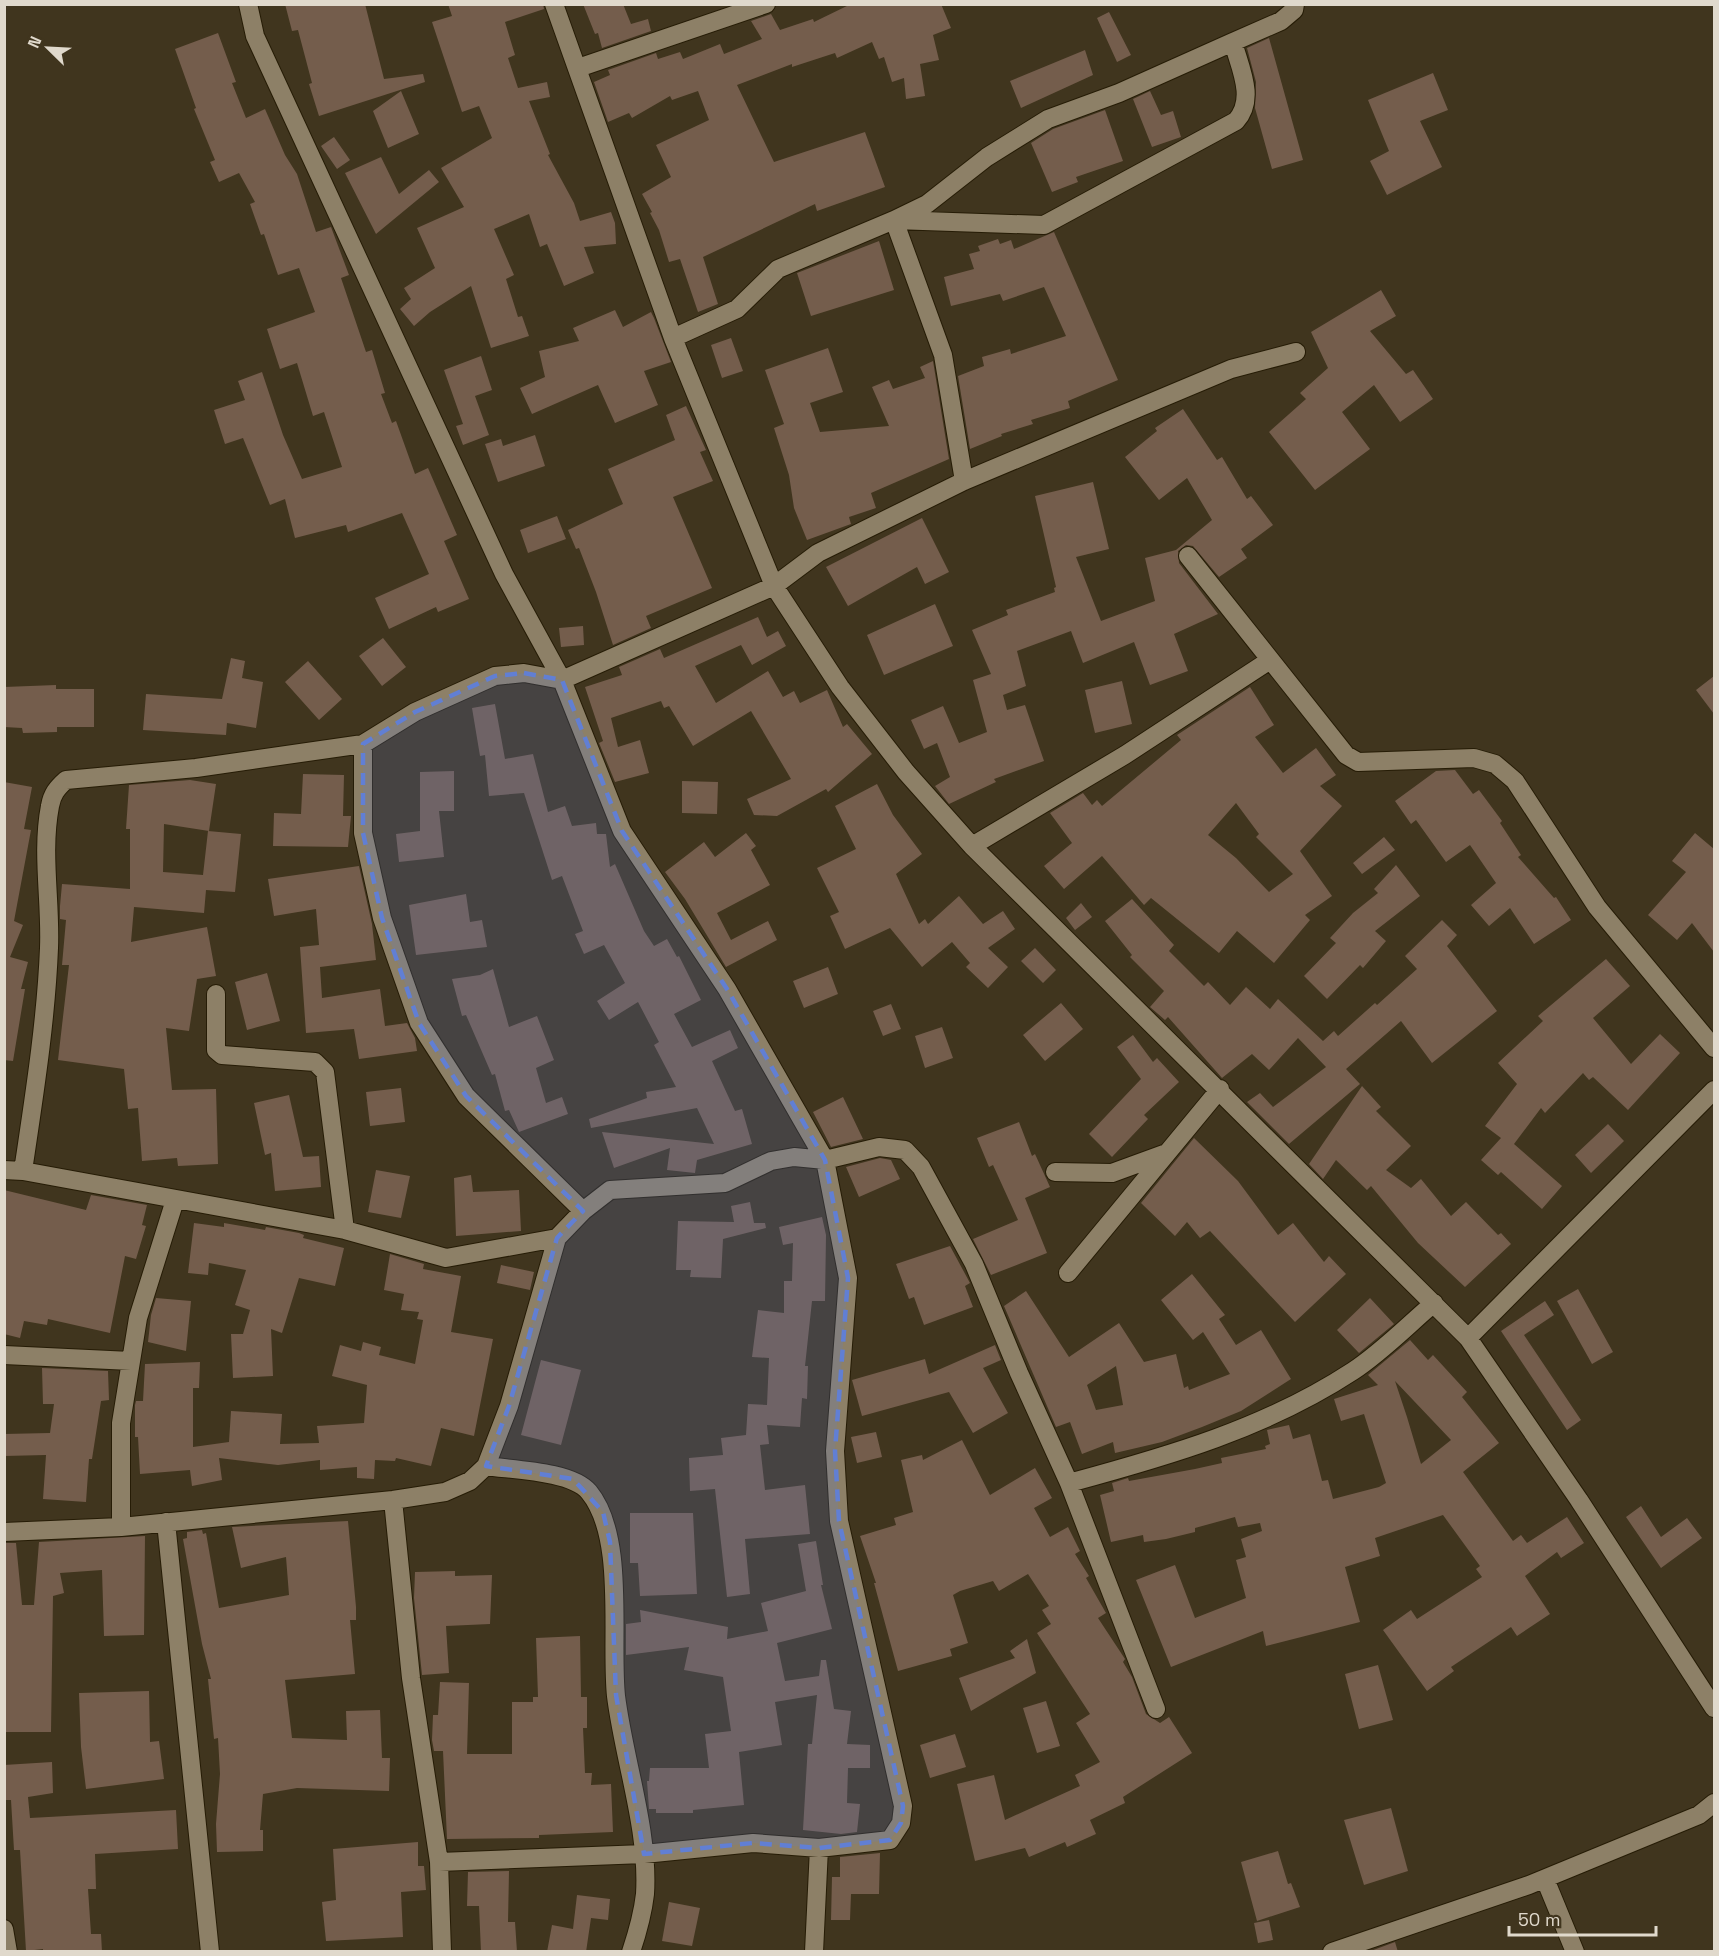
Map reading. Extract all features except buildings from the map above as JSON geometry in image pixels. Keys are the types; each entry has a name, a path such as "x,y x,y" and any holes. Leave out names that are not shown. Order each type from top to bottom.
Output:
{"street":[{"path":"248,4 255,36 504,573 562,680 622,831 727,989 825,1160 848,1278 835,1451 839,1521 903,1806 901,1823 890,1840 819,1848 753,1843 644,1854 438,1862"},
{"path":"554,4 673,338 774,586 840,687 906,772 972,846 1220,1089 1468,1338 1579,1500 1714,1708"},
{"path":"578,68 766,4"},
{"path":"673,338 737,309 778,269 927,204 987,157 1048,119 1119,93 1281,21 1294,10 1295,4"},
{"path":"894,220 1044,225 1236,121 1245,111 1247,98 1233,42"},
{"path":"894,220 943,355 964,481"},
{"path":"24,1171 49,947 46,868 50,808 54,791 66,780 196,768 363,744 415,712 495,676 524,673 562,680 774,586 818,554 964,481 1231,369 1296,352"},
{"path":"1188,556 1346,755 1358,762 1474,758 1495,764 1515,781 1597,907 1714,1048"},
{"path":"972,846 1125,755 1270,660"},
{"path":"363,744 363,833 382,918 419,1023 466,1096 583,1211"},
{"path":"216,994 216,1050 222,1055 315,1062 325,1072 345,1230"},
{"path":"1068,1273 1220,1089"},
{"path":"1468,1338 1714,1090"},
{"path":"4,1532 121,1527 393,1500 445,1492 470,1481 486,1466 509,1406 556,1238 583,1211 610,1190 725,1183 771,1161 794,1157 825,1160 879,1147 905,1150 921,1167 974,1264 1019,1373 1069,1483 1155,1709"},
{"path":"1054,1172 1112,1173 1165,1154"},
{"path":"4,1170 24,1171 345,1230 446,1258 556,1238"},
{"path":"121,1527 122,1423 138,1318 176,1200"},
{"path":"1069,1483 1171,1455 1264,1421 1354,1370 1434,1303"},
{"path":"4,1354 131,1361"},
{"path":"486,1466 573,1479 588,1491 603,1512 610,1542 616,1695 644,1854 645,1895 631,1952"},
{"path":"393,1500 411,1678 438,1862 442,1952"},
{"path":"166,1522 210,1952"},
{"path":"1332,1952 1354,1948 1545,1879 1699,1815 1714,1803"},
{"path":"814,1952 819,1848"},
{"path":"1545,1879 1575,1952"},
{"path":"4,1929 8,1952"}],"highlighted area":[{"path":"524,673 562,680 622,831 727,989 825,1160 848,1278 835,1451 839,1521 903,1806 901,1823 890,1840 819,1848 753,1843 644,1854 616,1695 610,1542 603,1512 573,1479 486,1466 509,1406 557,1238 583,1211 466,1096 419,1023 382,918 363,833 363,744 415,712 495,676"}]}
